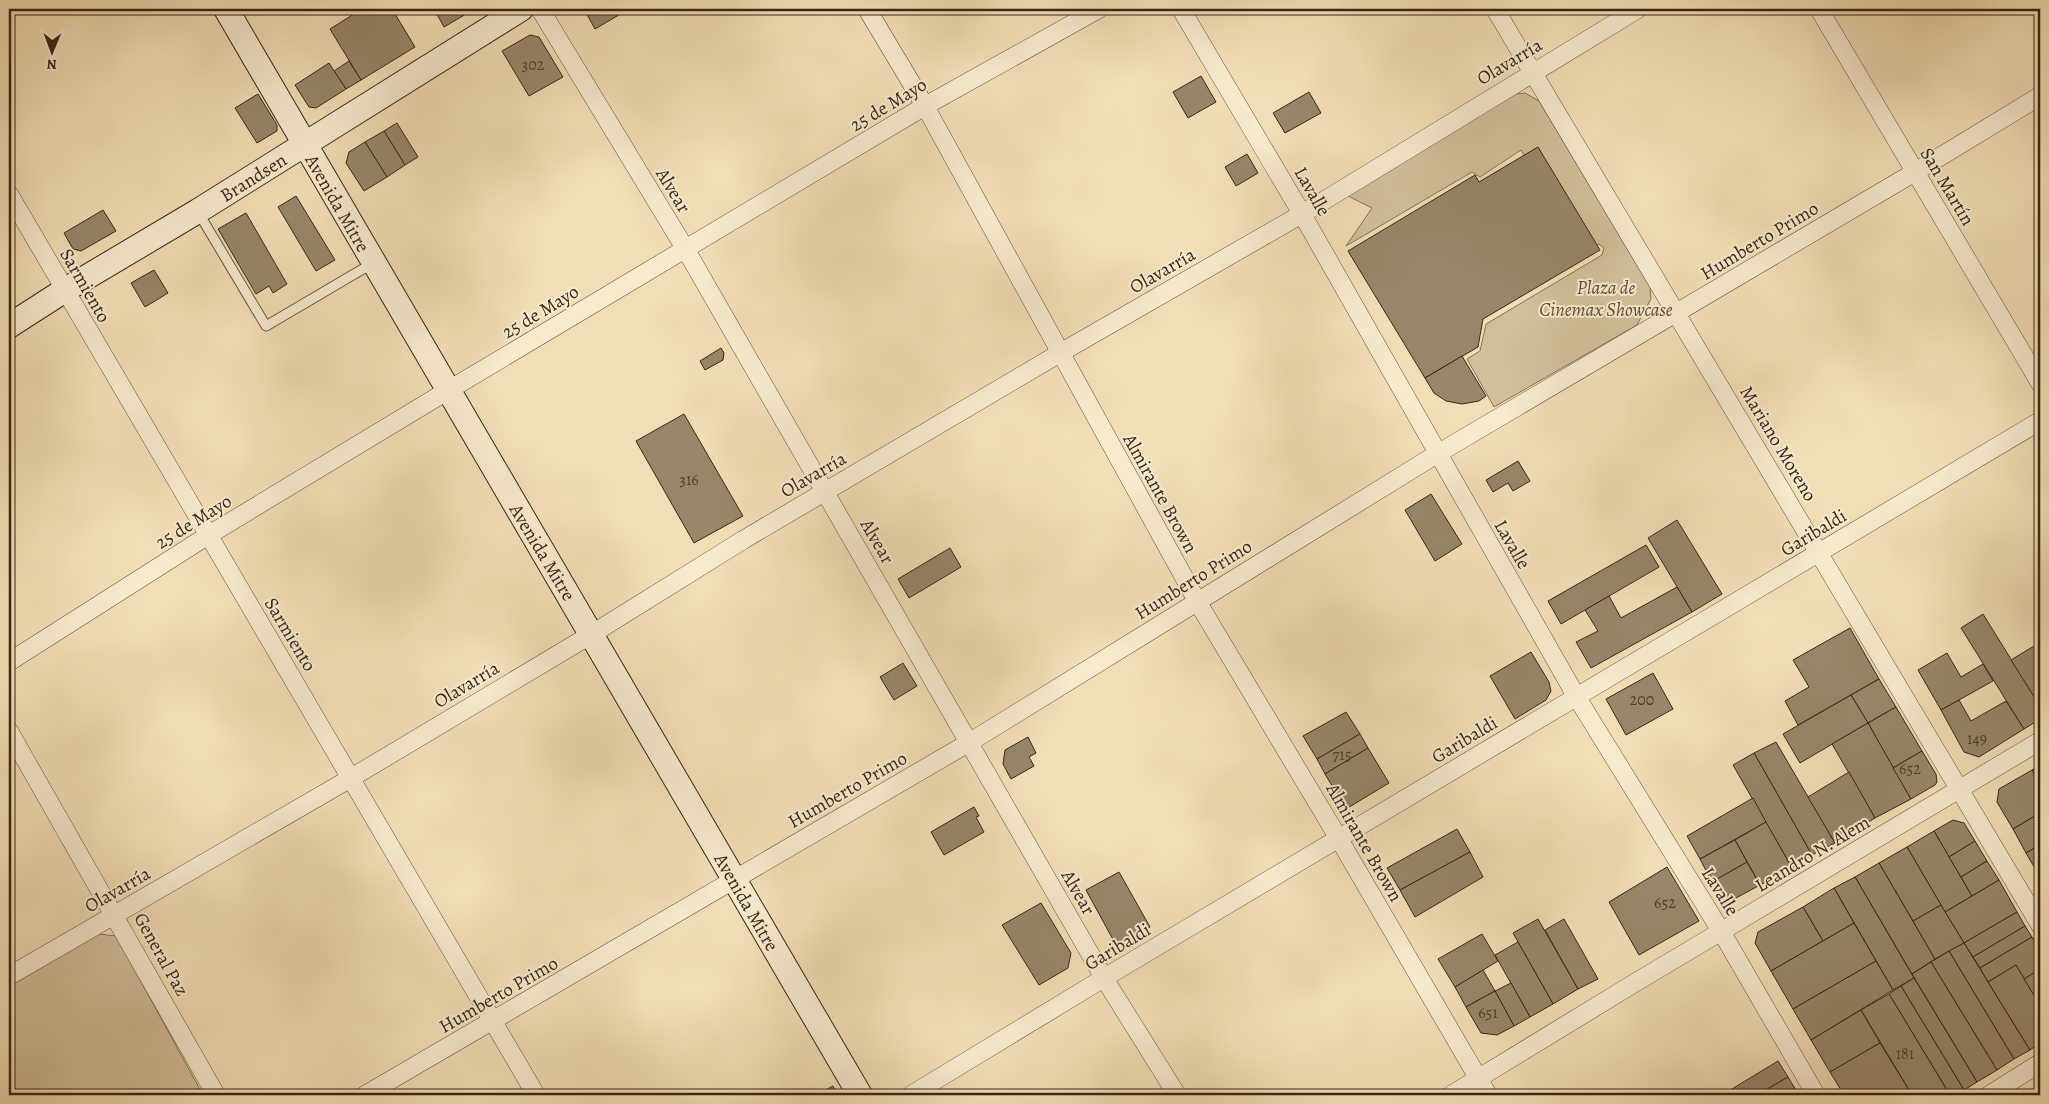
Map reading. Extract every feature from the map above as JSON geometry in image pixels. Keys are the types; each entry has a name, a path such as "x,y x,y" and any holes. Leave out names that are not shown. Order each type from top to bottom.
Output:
{"main road":[{"name":"Avenida Mitre","path":"226,9 447,391 592,634 860,1095"},
{"name":"Brandsen","path":"9,326 65,290 198,211 521,9"}],"street":[{"name":"Alvear","path":"540,9 686,250 1104,978 1177,1095"},
{"name":"Almirante Brown","path":"867,9 925,106 1197,601 1339,839 1488,1095"},
{"name":"25 de Mayo","path":"9,662 207,536 447,391 925,106 1099,9"},
{"name":"Lavalle","path":"1181,9 1302,214 1576,696 1721,931 1816,1095"},
{"name":"Mariano Moreno","path":"1495,9 2040,926"},
{"name":"Olavarría","path":"9,976 351,778 592,634 743,540 1060,353 1302,214 1533,71 1638,9"},
{"name":"San Martín","path":"1819,9 2040,383"},
{"name":"Humberto Primo","path":"365,1095 494,1022 734,879 970,742 1437,454 1915,172 2040,96"},
{"name":"Sarmiento","path":"9,194 207,536 536,1095"},
{"name":"Garibaldi","path":"911,1095 2040,420"},
{"name":"General Paz","path":"9,731 216,1095"},
{"name":"Leandro N. Alem","path":"1451,1095 2040,741"},
{"path":"1989,1095 2040,1063"}],"lane":[{"path":"198,211 266,326 373,263"}],"green space":[{"name":"Plaza de Cinemax Showcase","path":"1525,93 1539,101 1650,287 1651,299 1637,325 1494,407 1467,359 1480,351 1486,324 1602,255 1604,248 1599,244 1585,254 1521,150 1480,177 1472,172 1346,246 1372,208 1346,195 1515,94"},
{"path":"99,934 116,936 203,1095 9,1095 9,986"}],"building":[{"path":"362,9 392,9 415,47 361,80 330,29"},
{"path":"434,9 463,9 466,14 444,27"},
{"path":"584,9 629,9 595,29"},
{"path":"530,35 539,37 563,77 529,96 502,51"},
{"path":"349,61 361,80 346,89 334,71"},
{"path":"329,63 346,89 316,108 309,107 295,85"},
{"path":"1201,76 1216,102 1188,118 1173,92"},
{"path":"1309,92 1321,113 1285,133 1273,113"},
{"path":"258,94 277,125 277,131 257,143 235,108"},
{"path":"397,123 418,157 405,165 384,131"},
{"path":"384,131 405,165 387,177 365,142"},
{"path":"365,142 387,177 364,191 346,163 349,152"},
{"path":"1538,147 1600,250 1483,319 1478,347 1425,378 1348,251 1475,175 1479,182"},
{"path":"1247,154 1258,173 1236,186 1225,167"},
{"path":"296,196 335,260 316,271 278,207"},
{"path":"103,210 116,231 81,251 73,249 64,233"},
{"path":"246,213 287,284 273,293 269,286 256,294 218,229"},
{"path":"154,270 168,293 145,307 131,283"},
{"path":"721,348 724,353 723,360 705,370 700,361"},
{"path":"1462,356 1486,396 1479,401 1462,404 1446,401 1434,393 1425,378"},
{"path":"684,414 743,516 694,543 636,441"},
{"path":"1518,461 1530,481 1513,491 1508,483 1493,492 1486,480"},
{"path":"1431,494 1462,544 1435,561 1405,510"},
{"path":"1677,520 1722,594 1692,612 1648,538"},
{"path":"1646,545 1659,567 1561,624 1548,601"},
{"path":"950,548 961,567 909,598 898,579"},
{"path":"1677,587 1692,612 1591,668 1576,642 1598,631 1585,610 1609,596 1621,618"},
{"path":"1983,614 2040,706 2040,719 2024,729 1961,628"},
{"path":"1850,628 1879,679 1798,725 1785,701 1809,687 1793,660"},
{"path":"2039,643 2040,646 2040,706 2011,660"},
{"path":"1531,652 1549,682 1551,691 1546,700 1515,719 1490,676"},
{"path":"1947,653 1961,677 1983,664 1993,681 1941,710 1918,670"},
{"path":"903,663 917,686 894,700 880,677"},
{"path":"1653,673 1673,709 1626,735 1606,699"},
{"path":"1879,679 1896,707 1868,723 1851,695"},
{"path":"1851,695 1868,723 1800,763 1783,734"},
{"path":"1959,700 1971,721 2006,701 2024,729 1979,757 1964,752 1941,710"},
{"path":"1896,707 1922,751 1893,768 1868,723"},
{"path":"1346,712 1360,734 1317,759 1303,736"},
{"path":"1868,723 1911,799 1875,818 1832,744"},
{"path":"1360,734 1368,748 1325,774 1317,759"},
{"path":"1028,737 1036,753 1029,757 1034,766 1011,779 1003,764 1005,750"},
{"path":"1776,742 1835,843 1812,855 1754,753"},
{"path":"1368,748 1389,783 1346,809 1325,774"},
{"path":"1922,751 1936,774 1937,782 1911,799 1893,768"},
{"path":"1754,753 1812,855 1792,868 1733,765"},
{"path":"2040,765 2040,784 2032,770"},
{"path":"2032,770 2040,784 2040,813 2013,829 1997,802 1999,789"},
{"path":"1849,772 1875,818 1835,843 1808,797"},
{"path":"1753,798 1766,822 1700,859 1687,836"},
{"path":"974,807 979,816 976,817 984,832 944,855 931,832"},
{"path":"2040,813 2040,845 2026,853 2013,829"},
{"path":"1953,820 1964,823 1975,841 1949,857 1934,831"},
{"path":"1766,822 1792,868 1760,885 1735,840"},
{"path":"1457,829 1470,852 1400,890 1387,868"},
{"path":"1934,831 1972,896 1945,912 1907,847"},
{"path":"1735,840 1747,862 1712,882 1700,859"},
{"path":"1975,841 1987,861 1961,877 1949,857"},
{"path":"2040,845 2040,877 2026,853"},
{"path":"1907,847 1941,905 1913,921 1879,863"},
{"path":"1470,852 1483,877 1415,917 1400,890"},
{"path":"1987,861 1999,880 1972,896 1961,877"},
{"path":"1747,862 1760,885 1725,904 1712,882"},
{"path":"1879,863 1935,959 1912,974 1855,877"},
{"path":"1667,867 1699,921 1639,955 1609,902"},
{"path":"1119,872 1150,927 1116,945 1086,890"},
{"path":"1855,877 1914,978 1893,990 1834,888"},
{"path":"1999,880 2017,912 1964,943 1945,912"},
{"path":"1834,888 1854,923 1823,941 1803,907"},
{"path":"1041,903 1071,953 1068,968 1039,985 1002,925"},
{"path":"1941,905 1964,943 1935,959 1913,921"},
{"path":"1803,907 1823,941 1771,971 1755,943 1758,932"},
{"path":"2017,912 2025,926 1973,957 1964,943"},
{"path":"1538,919 1578,989 1553,1004 1513,933"},
{"path":"1564,919 1598,979 1578,989 1545,930"},
{"path":"1854,923 1876,961 1793,1009 1771,971"},
{"path":"2025,926 2032,937 1980,968 1973,957"},
{"path":"1482,934 1498,961 1455,987 1438,959"},
{"path":"2032,937 2040,951 2040,969 2024,979 2016,965 1988,982 1980,968"},
{"path":"1518,942 1553,1004 1530,1017 1495,955"},
{"path":"1964,943 2030,1050 2014,1059 1949,951"},
{"path":"1949,951 2014,1059 1997,1070 1931,962"},
{"path":"1876,961 1893,990 1811,1040 1793,1009"},
{"path":"1931,962 1997,1070 1977,1082 1912,974"},
{"path":"2016,965 2040,1005 2040,1043 2030,1050 1988,982"},
{"path":"2040,969 2040,1005 2024,979"},
{"path":"1483,970 1495,991 1466,1007 1455,987"},
{"path":"1914,978 1977,1082 1964,1090 1901,986"},
{"path":"1511,983 1530,1017 1514,1026 1495,991"},
{"path":"1901,986 1964,1090 1955,1095 1950,1095 1889,994"},
{"path":"1495,991 1514,1026 1497,1035 1481,1033 1466,1007"},
{"path":"1889,994 1950,1095 1912,1095 1861,1010"},
{"path":"1861,1010 1880,1043 1830,1072 1811,1040"},
{"path":"1880,1043 1912,1095 1844,1095 1830,1072"},
{"path":"1778,1061 1788,1077 1757,1095 1722,1095"},
{"path":"1788,1077 1799,1095 1757,1095"},
{"path":"833,1086 838,1095 816,1095"},
{"path":"2040,1088 2040,1095 2027,1095"}]}
